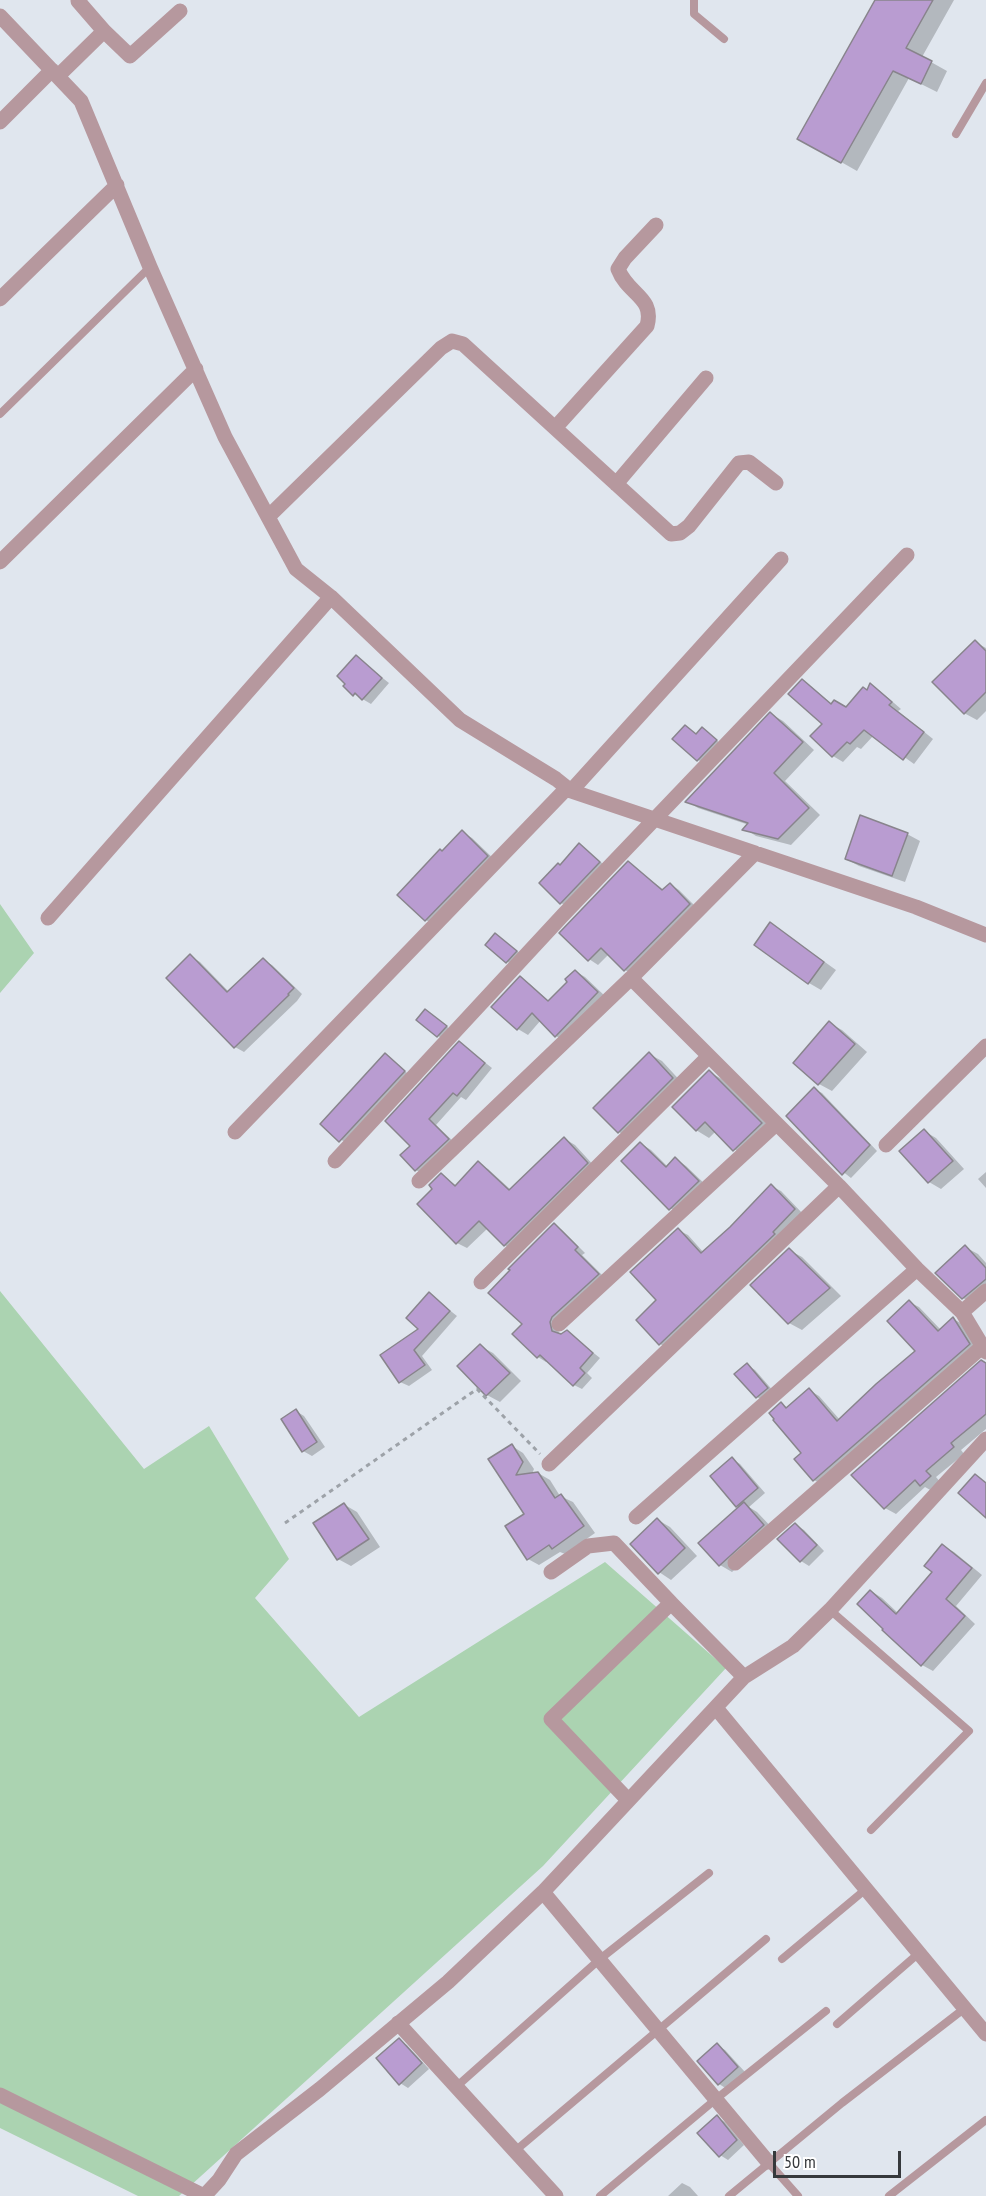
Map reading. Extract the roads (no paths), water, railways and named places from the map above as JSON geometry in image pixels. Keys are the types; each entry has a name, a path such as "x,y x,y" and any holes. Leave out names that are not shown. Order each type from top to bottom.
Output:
{"street":[{"path":"80,0 78,1 104,31 130,56 180,11"},
{"path":"0,16 81,101 150,267 225,437 296,569 331,597 460,720 569,789 916,907 986,935"},
{"path":"0,122 104,31"},
{"path":"0,300 117,185"},
{"path":"555,428 647,326 650,314 647,305 623,281 618,269 625,258 656,225"},
{"path":"268,517 441,348 452,341 462,344 671,534 680,533 689,526 739,463 749,462 776,483"},
{"path":"0,562 196,369"},
{"path":"616,484 706,378"},
{"path":"335,1161 563,915 907,555"},
{"path":"235,1132 569,789 781,559"},
{"path":"48,918 331,597"},
{"path":"419,1181 631,978 755,853"},
{"path":"631,978 962,1312 984,1350 735,1563"},
{"path":"886,1145 986,1046"},
{"path":"481,1282 708,1057"},
{"path":"559,1324 776,1124"},
{"path":"549,1464 839,1186"},
{"path":"636,1517 917,1269"},
{"path":"962,1312 986,1292"},
{"path":"0,2094 205,2196 236,2154 320,2089 447,1982 543,1892 744,1677 793,1646 830,1610 986,1439"},
{"path":"550,1572 588,1546 614,1543 744,1677"},
{"path":"628,1800 552,1719 670,1603"},
{"path":"716,1708 986,2034"},
{"path":"543,1892 768,2162"},
{"path":"398,2023 556,2196"}],"lane":[{"path":"694,0 694,14 724,39"},
{"path":"956,134 986,83"},
{"path":"0,414 150,267"},
{"path":"830,1610 969,1731 870,1830"},
{"path":"456,2087 600,1959 709,1873"},
{"path":"782,1959 866,1889"},
{"path":"515,2151 766,1939"},
{"path":"837,2024 919,1953"},
{"path":"729,2196 768,2162 965,2008"},
{"path":"600,2196 826,2011"},
{"path":"889,2196 986,2120"},
{"path":"768,2162 798,2196"}]}
